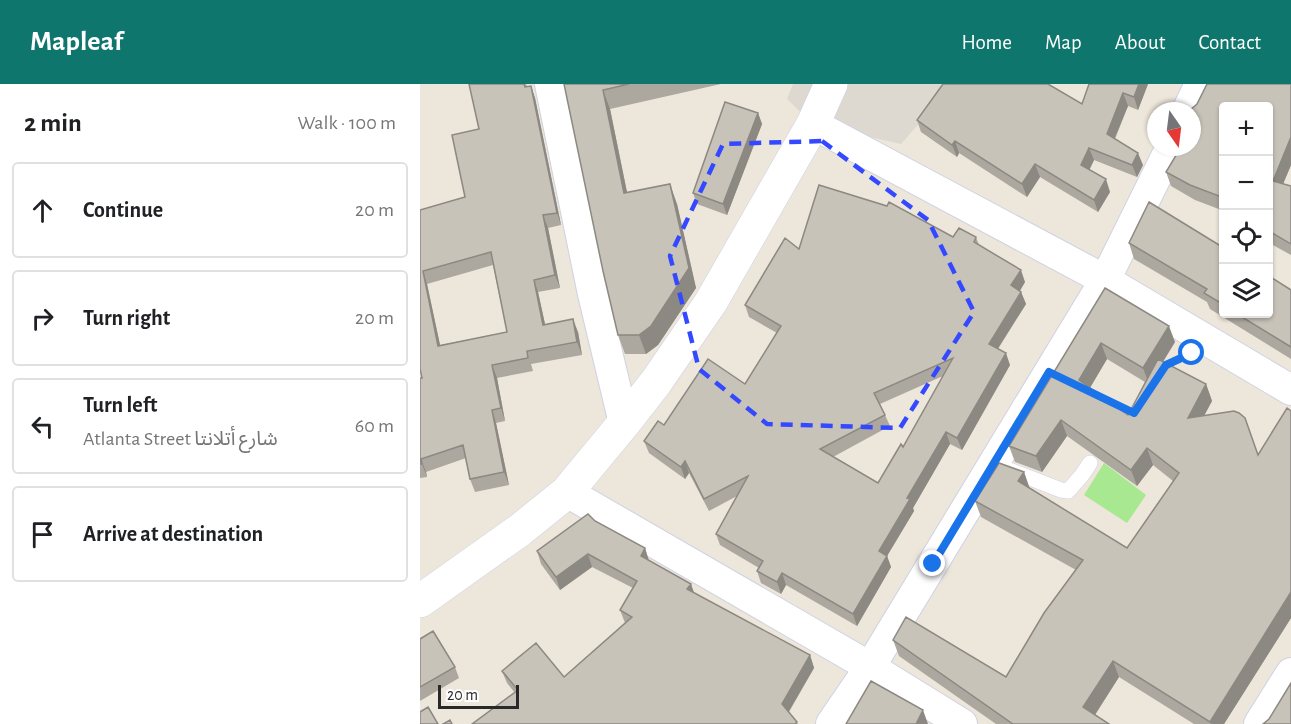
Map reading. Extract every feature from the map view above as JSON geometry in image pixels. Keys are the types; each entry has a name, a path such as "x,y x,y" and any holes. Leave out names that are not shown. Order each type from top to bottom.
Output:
{"street":[{"path":"550,84 593,294 624,423"},
{"path":"420,601 520,530 567,492 624,423 656,382 711,302 813,124 831,84"},
{"path":"1192,102 1200,84"},
{"path":"813,124 1105,280 1291,390"},
{"path":"831,724 938,567 993,464 1105,280 1167,156"},
{"path":"567,492 870,667 963,724"},
{"path":"1259,724 1291,673"}],"lane":[{"path":"993,464 1068,491 1090,463"}],"path":[{"path":"1160,375 1166,365 1183,357"},
{"path":"1102,398 1134,413"}],"highlighted area":[{"path":"822,141 928,220 974,312 900,428 767,424 699,369 670,256 723,144"}],"green space":[{"path":"1104,463 1146,495 1127,523 1084,495"}],"shaded area":[{"path":"793,84 945,84 935,105 901,144 813,124 787,99"}],"building":[{"path":"469,84 531,86 557,213 543,215 555,275 534,280 543,325 573,319 577,342 527,351 528,358 492,365 501,408 492,410 504,472 470,479 463,445 421,459 422,464 420,464 420,378 422,378 420,369 420,210 465,197 452,135 479,129","holes":["491,252 507,332 438,346 423,271"]},
{"path":"564,84 629,84 603,90 624,193 670,184 689,268 651,326 639,335 618,335"},
{"path":"943,84 1048,84 1082,104 1089,84 1139,84 1134,97 1123,93 1107,134 1138,153 1132,165 1089,148 1081,165 1106,179 1094,200 1035,164 1022,184 955,141 952,145 917,120"},
{"path":"1207,84 1291,84 1291,137 1273,181 1273,102 1219,102 1219,196 1190,185 1166,172 1176,156 1201,156 1201,102 1198,102"},
{"path":"725,102 758,113 723,204 693,193"},
{"path":"1273,181 1291,186 1291,244 1273,233"},
{"path":"819,185 887,206 889,202 953,237 959,228 976,237 974,242 1021,270 1011,285 1021,292 989,344 1006,353 957,438 946,432 907,498 910,499 879,551 887,556 853,614 782,573 777,582 757,571 763,561 716,534 748,476 704,499 685,461 681,467 644,441 658,421 664,425 708,359 745,384 781,326 745,305 785,238 799,249","holes":["953,358 903,447 901,444 878,483 820,449 885,415 874,393"]},
{"path":"1149,202 1219,245 1219,302 1204,293 1207,289 1129,243"},
{"path":"1273,279 1291,290 1291,347 1244,318 1273,318"},
{"path":"1105,288 1169,326 1143,368 1101,343 1079,380 1128,415 1158,359 1206,384 1188,418 1234,411 1239,413 1245,418 1258,455 1287,408 1291,411 1291,592 1210,722 1113,661 1083,707 1109,724 1013,724 893,640 906,617 1006,677 1044,613 1083,560 975,501 999,463 1024,472 1018,481 1127,548 1179,473 1147,448 1131,470 1061,420 1036,456 1009,446"},
{"path":"588,514 595,521 645,548 641,556 691,584 687,589 810,655 782,704 797,722 795,724 472,724 518,690 502,671 536,643 564,677 632,617 620,610 637,581 588,554 556,577 537,551"},
{"path":"433,631 455,667 420,687 420,639"},
{"path":"871,681 923,710 916,724 846,724"},
{"path":"1291,683 1291,724 1263,724 1269,719"},
{"path":"428,707 438,724 420,724 420,712"}],"route":[{"path":"933,564 1049,372 1134,413 1166,365 1192,353"}]}
